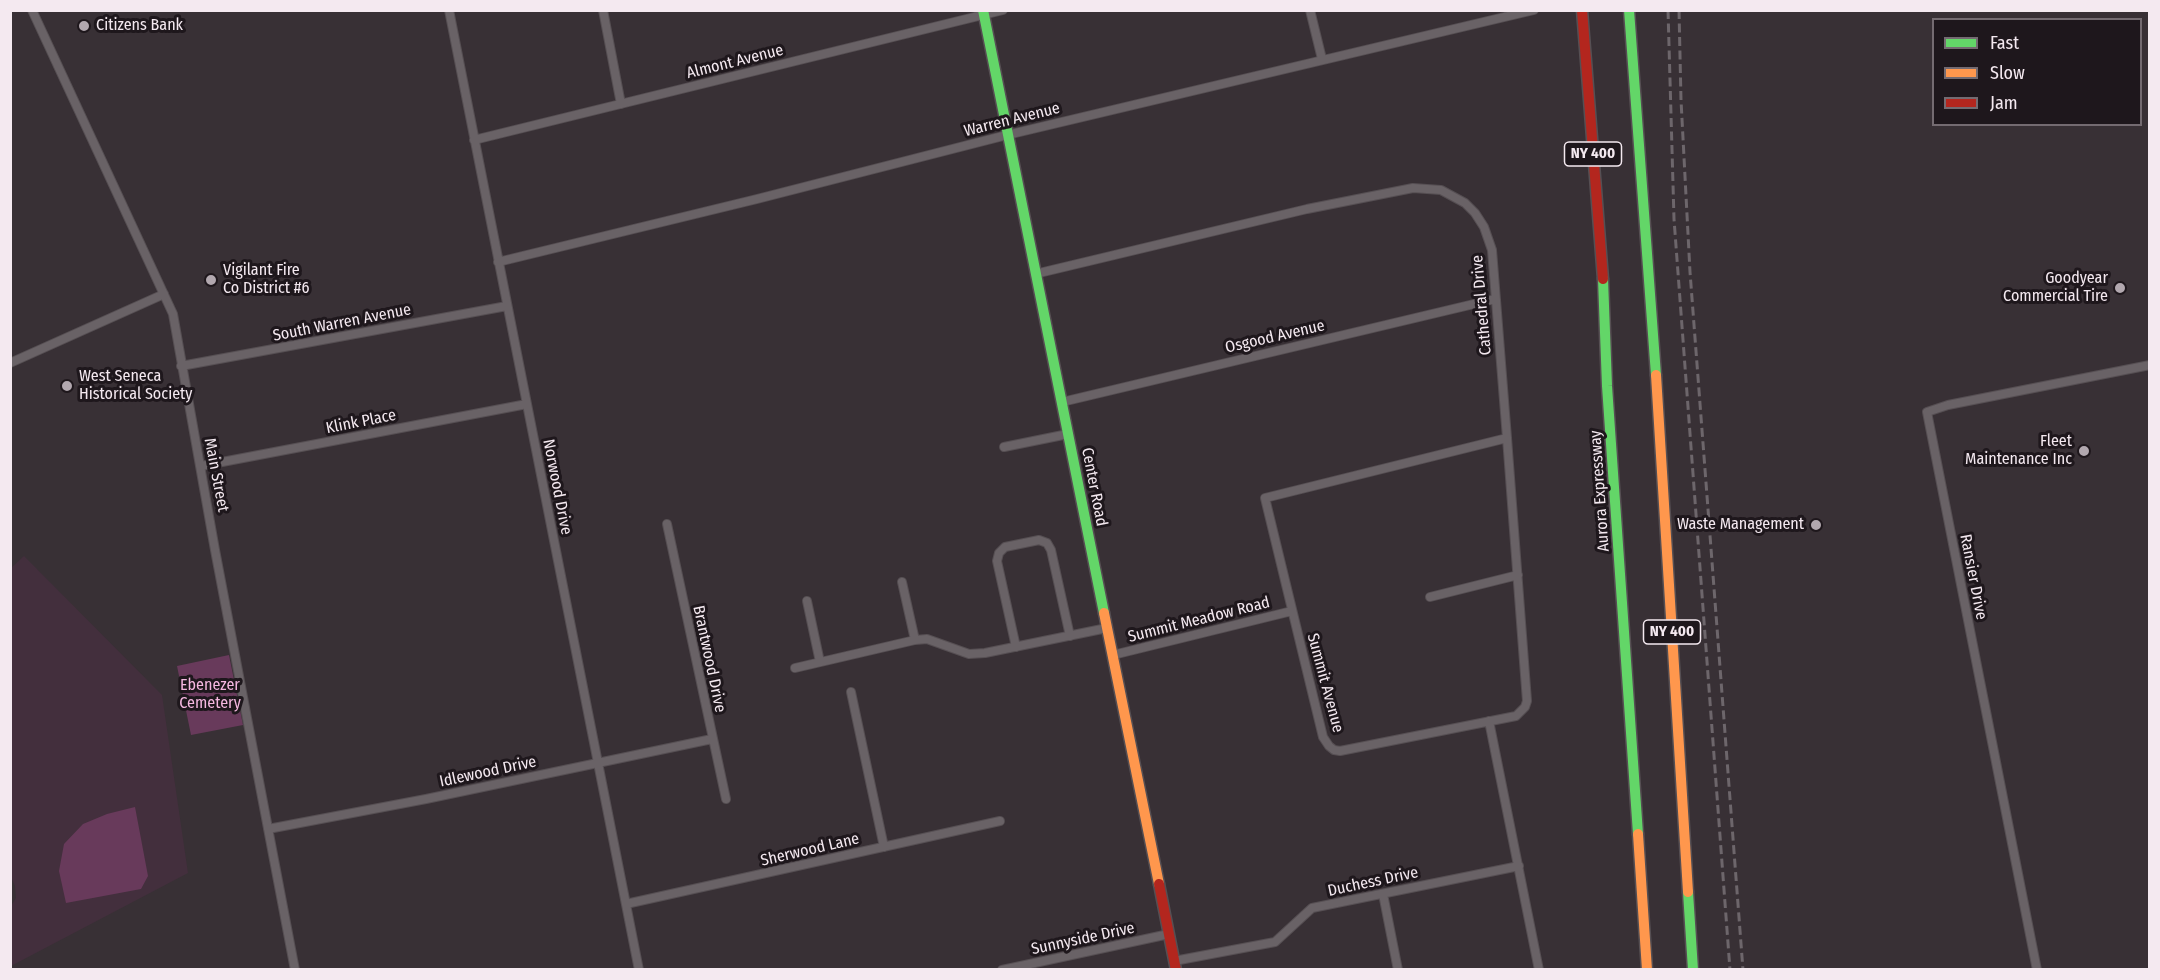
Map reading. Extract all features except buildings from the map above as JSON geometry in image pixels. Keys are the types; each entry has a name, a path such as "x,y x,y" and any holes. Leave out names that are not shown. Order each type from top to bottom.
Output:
{"main road":[{"name":"Aurora Expressway","path":"1582,10 1603,286 1607,386 1647,969"},
{"name":"NY 400","path":"1629,10 1650,284 1693,969"},
{"name":"Center Road","path":"983,13 1175,965"}],"street":[{"name":"Main Street","path":"32,10 173,314 295,969"},
{"name":"Norwood Drive","path":"449,10 639,969"},
{"path":"603,10 621,104"},
{"name":"Almont Avenue","path":"474,140 983,13 1003,10"},
{"path":"1310,10 1322,59"},
{"name":"Warren Avenue","path":"498,262 1007,135 1534,10"},
{"name":"Cathedral Drive","path":"1035,274 1307,209 1413,188 1441,190 1465,203 1476,213 1492,250 1527,701 1525,707 1516,716 1489,721"},
{"path":"10,363 164,294"},
{"name":"Osgood Avenue","path":"1062,402 1496,299"},
{"name":"South Warren Avenue","path":"182,366 507,306"},
{"name":"Ransier Drive","path":"2037,969 1927,412 1948,405 2150,365"},
{"name":"Klink Place","path":"201,466 527,404"},
{"path":"1004,447 1068,434"},
{"name":"Summit Avenue","path":"1489,721 1340,751 1334,750 1326,743 1264,498 1507,438"},
{"name":"Brantwood Drive","path":"667,524 726,799"},
{"path":"1016,647 998,561 999,553 1005,547 1039,540 1047,543 1051,550 1070,636"},
{"path":"1430,597 1518,575"},
{"path":"902,582 915,640"},
{"path":"807,601 820,662"},
{"name":"Summit Meadow Road","path":"1113,655 1292,611"},
{"path":"795,668 915,640 927,639 969,654 985,653 1107,628"},
{"path":"851,692 884,847"},
{"path":"1489,721 1539,969"},
{"name":"Idlewood Drive","path":"268,828 712,739"},
{"name":"Sherwood Lane","path":"626,904 1000,821"},
{"name":"Duchess Drive","path":"1175,965 1275,942 1312,908 1519,866"},
{"path":"1383,894 1398,969"},
{"name":"Sunnyside Drive","path":"1002,969 1169,934"}],"shaded area":[{"path":"24,556 162,695 188,873 11,966 11,906 16,898 15,886 11,877 10,569"}],"green space":[{"name":"Ebenezer Cemetery","path":"229,655 243,725 191,735 177,666"},
{"path":"135,807 148,876 141,889 66,903 59,871 64,844 83,824 107,814"}],"railway":[{"path":"1668,10 1674,219 1730,970"},
{"path":"1679,10 1690,272 1743,970"}],"traffic: fast":[{"path":"983,10 1104,613"},
{"path":"1629,10 1656,375"},
{"path":"1603,279 1607,386 1638,834"},
{"path":"1688,892 1693,970"}],"traffic: slow":[{"path":"1656,375 1688,892"},
{"path":"1104,613 1159,884"},
{"path":"1638,834 1647,970"}],"traffic: jam":[{"path":"1582,10 1603,279"},
{"path":"1159,884 1176,970"}],"place":[{"name":"Citizens Bank","path":"84,26"},
{"name":"Vigilant Fire Co District #6","path":"211,280"},
{"name":"Goodyear Commercial Tire","path":"2120,288"},
{"name":"West Seneca Historical Society","path":"67,386"},
{"name":"Fleet Maintenance Inc","path":"2084,451"},
{"name":"Waste Management","path":"1816,525"}]}
